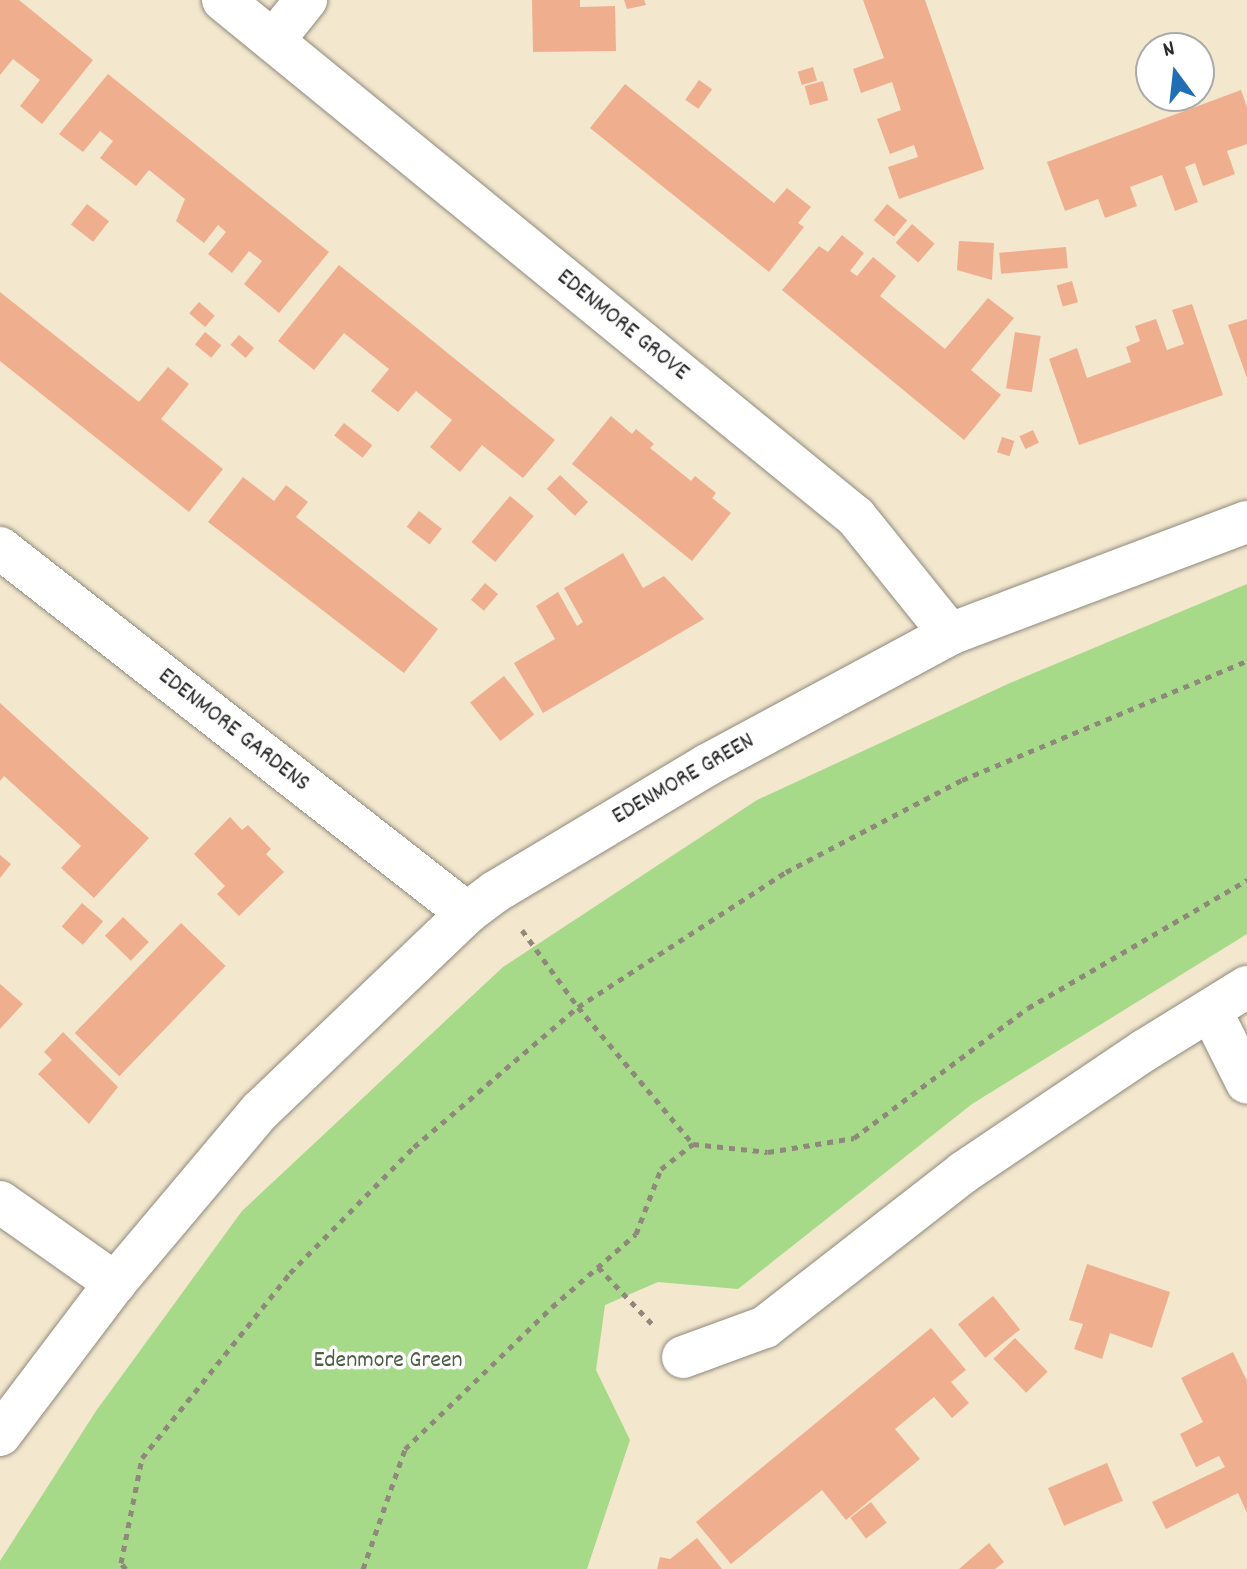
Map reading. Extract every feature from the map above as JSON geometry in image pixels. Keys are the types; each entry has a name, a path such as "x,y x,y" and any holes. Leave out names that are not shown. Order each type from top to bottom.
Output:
{"street":[{"name":"EDENMORE GROVE","path":"223,0 856,517 950,634"},
{"path":"273,41 306,0"},
{"name":"EDENMORE GREEN","path":"0,1435 115,1283 260,1111 481,903 707,765 950,634 1247,522"},
{"name":"EDENMORE GARDENS","path":"0,548 481,903"},
{"path":"683,1357 765,1327 964,1172 1145,1050 1247,987"},
{"path":"1211,1011 1247,1083"},
{"path":"0,1202 115,1283"}],"path":[{"path":"126,1569 121,1563 142,1458 280,1285 414,1147 578,1007 786,872 962,780 1247,661"},
{"path":"481,903 578,1007 693,1144 768,1152 854,1138 1028,1008 1247,880"},
{"path":"363,1569 405,1449 636,1234 661,1169 693,1144"},
{"path":"598,1267 683,1357"}],"green space":[{"name":"Edenmore Green","path":"1247,584 1247,934 972,1104 738,1289 658,1282 605,1305 596,1370 630,1440 587,1569 0,1569 0,1561 96,1411 242,1211 503,967 757,800 1010,683"}],"building":[{"path":"0,0 19,0 93,60 42,124 20,106 40,80 13,59 0,75"},
{"path":"532,0 580,0 580,7 615,6 616,51 533,52"},
{"path":"624,0 644,0 646,5 627,9"},
{"path":"863,0 925,0 984,169 899,199 888,167 918,157 914,145 890,154 877,119 901,110 892,82 861,93 853,69 884,58"},
{"path":"813,67 817,80 802,85 798,72"},
{"path":"108,74 329,252 279,313 244,284 262,261 249,251 232,273 208,254 226,232 218,225 204,243 176,221 185,199 149,170 136,186 100,158 113,141 100,131 83,152 59,134"},
{"path":"699,80 712,89 698,109 685,100"},
{"path":"823,81 828,100 810,105 805,86"},
{"path":"625,84 774,203 787,188 811,207 798,223 804,227 769,272 590,128"},
{"path":"1241,90 1247,107 1247,144 1227,151 1235,174 1203,186 1195,163 1185,167 1198,202 1175,211 1162,175 1130,187 1137,206 1105,218 1098,199 1065,211 1047,162 1182,112 1215,112 1215,100"},
{"path":"87,204 109,221 93,242 71,224"},
{"path":"887,204 907,220 894,237 874,220"},
{"path":"912,224 935,244 918,263 896,243"},
{"path":"842,235 864,253 850,271 857,276 873,257 896,276 880,296 945,349 988,298 1014,318 971,370 1001,395 964,440 782,290 819,246 828,252"},
{"path":"959,241 994,243 992,280 957,270"},
{"path":"1066,247 1068,268 1001,274 999,253"},
{"path":"339,265 555,440 523,478 482,445 460,472 430,447 452,420 416,391 398,412 371,391 389,369 344,333 314,370 278,341"},
{"path":"1072,281 1078,302 1063,307 1057,285"},
{"path":"0,292 139,402 168,367 189,384 161,419 223,469 189,512 0,361"},
{"path":"199,302 215,316 205,327 189,313"},
{"path":"1192,304 1223,395 1079,445 1049,359 1077,348 1087,378 1131,362 1126,347 1140,341 1135,326 1156,319 1167,350 1184,344 1172,310"},
{"path":"1247,319 1247,378 1228,325"},
{"path":"205,332 221,345 211,358 195,344"},
{"path":"1015,332 1041,336 1032,392 1006,388"},
{"path":"239,335 254,348 246,358 230,345"},
{"path":"611,416 632,434 636,429 654,444 650,448 691,481 695,476 716,493 712,498 731,513 692,561 572,464"},
{"path":"344,423 372,445 363,458 334,436"},
{"path":"1033,430 1039,443 1025,449 1019,436"},
{"path":"1002,437 1014,441 1009,456 997,452"},
{"path":"560,475 588,502 575,516 547,489"},
{"path":"243,477 274,501 286,485 308,502 296,517 438,629 404,673 208,522"},
{"path":"510,496 534,516 495,562 471,542"},
{"path":"419,511 442,529 430,545 407,527"},
{"path":"623,553 643,588 664,576 704,619 543,713 514,663 555,639 536,606 558,592 577,626 583,622 564,588"},
{"path":"485,583 498,594 484,611 471,600"},
{"path":"504,676 534,715 500,741 470,702"},
{"path":"0,703 149,838 94,898 61,868 81,846 4,776 0,781"},
{"path":"230,817 242,830 248,825 271,849 266,854 284,872 239,916 217,894 225,886 194,854"},
{"path":"0,855 11,864 0,878"},
{"path":"82,903 103,921 83,945 62,926"},
{"path":"123,917 149,942 131,961 105,936"},
{"path":"181,923 226,966 119,1076 75,1033"},
{"path":"0,984 23,1004 0,1029"},
{"path":"63,1032 118,1087 89,1124 38,1074 52,1060 44,1052"},
{"path":"1087,1264 1170,1292 1152,1348 1110,1333 1102,1359 1074,1349 1083,1324 1069,1320"},
{"path":"993,1296 1020,1329 985,1358 958,1324"},
{"path":"931,1328 966,1370 951,1382 969,1403 952,1418 934,1397 895,1429 920,1459 846,1520 822,1490 731,1564 696,1522"},
{"path":"1015,1338 1048,1372 1026,1393 993,1359"},
{"path":"1233,1352 1247,1381 1247,1513 1238,1493 1166,1529 1152,1502 1225,1467 1219,1456 1196,1467 1180,1434 1203,1422 1181,1378"},
{"path":"1107,1463 1123,1501 1064,1526 1048,1488"},
{"path":"871,1502 887,1523 866,1538 850,1518"},
{"path":"697,1538 722,1569 657,1569 660,1557 670,1559"},
{"path":"989,1543 1004,1562 995,1569 959,1569"}]}
